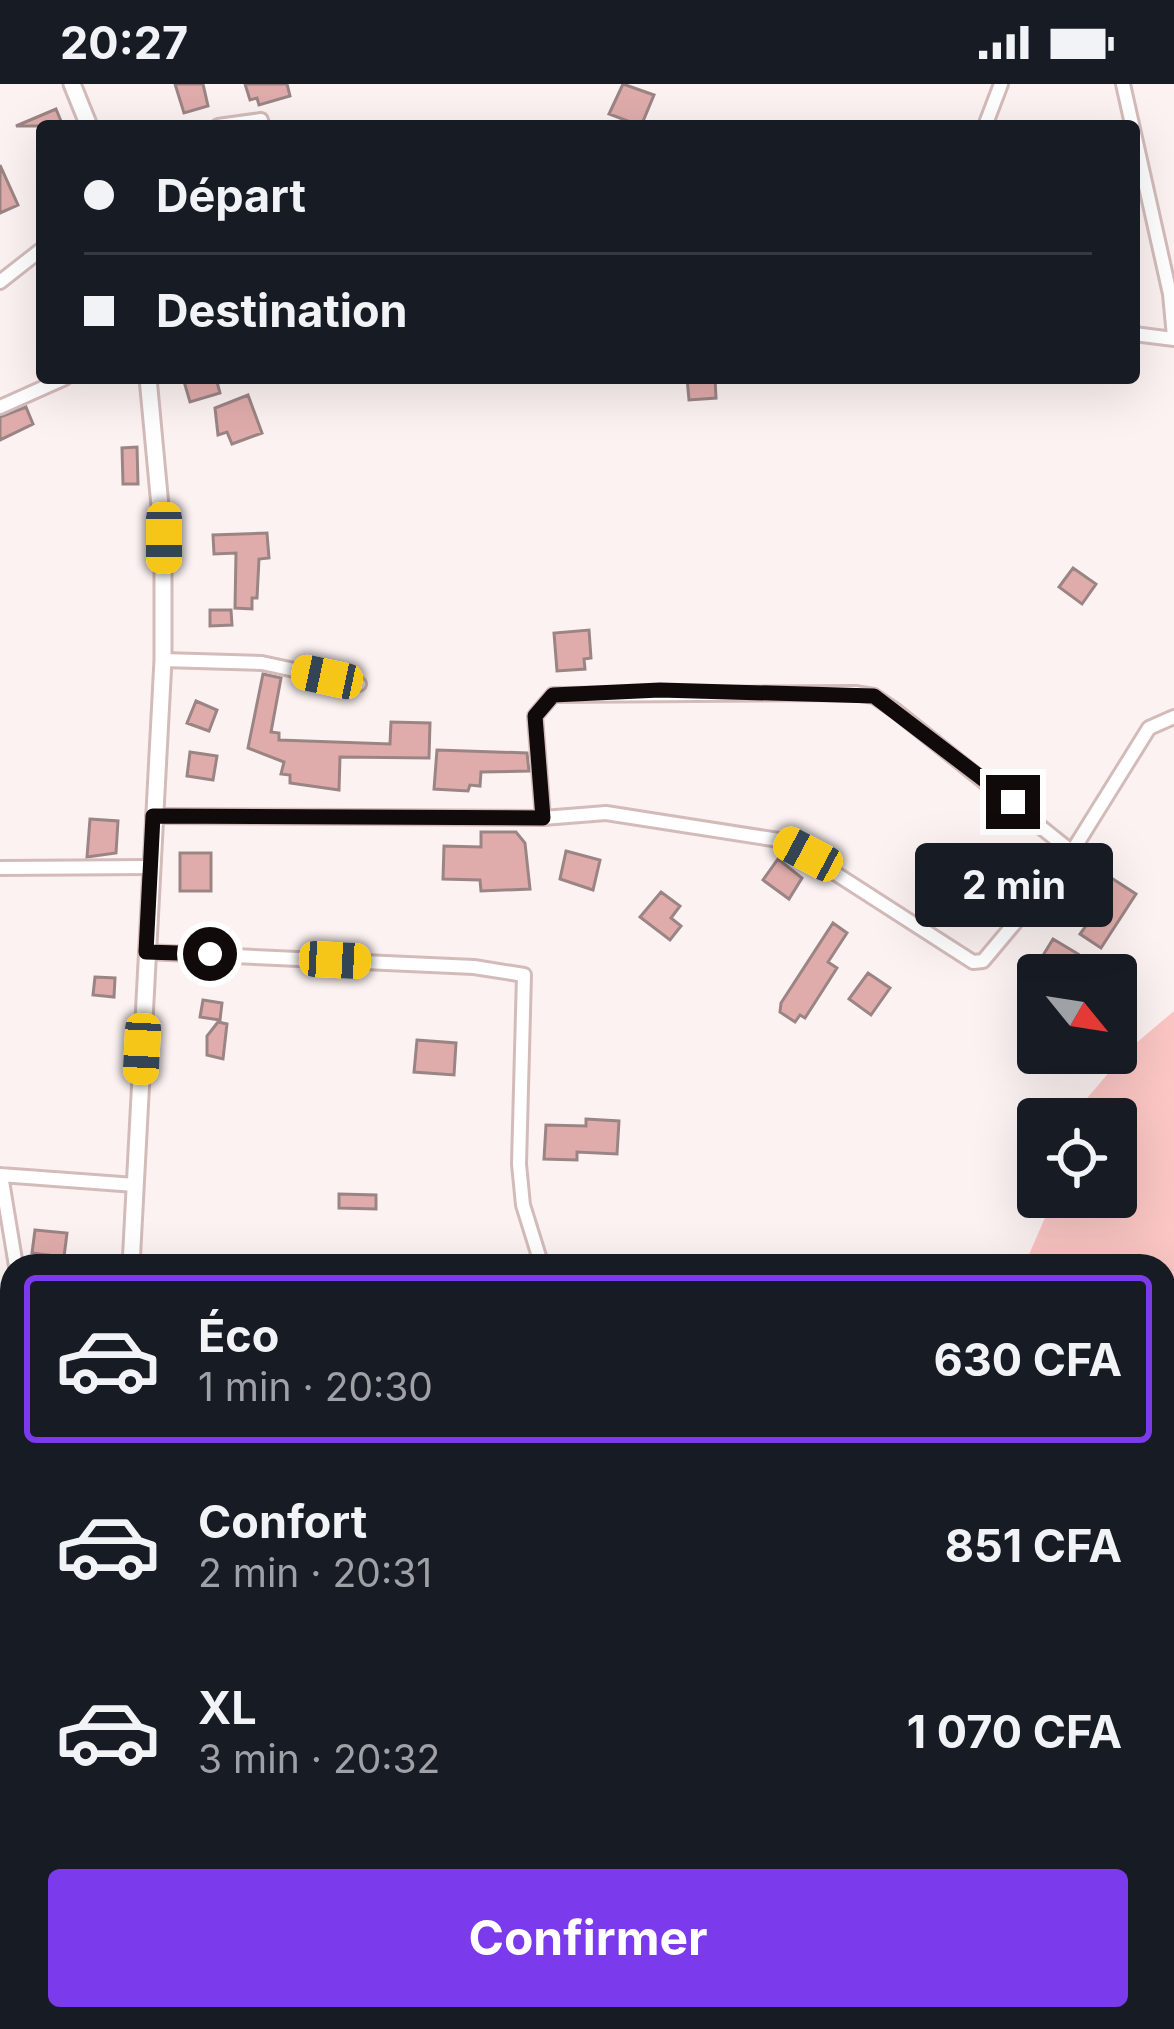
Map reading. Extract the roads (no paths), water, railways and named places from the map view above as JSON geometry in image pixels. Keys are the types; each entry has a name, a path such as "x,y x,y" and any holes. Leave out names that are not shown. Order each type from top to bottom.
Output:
{"street":[{"path":"72,84 86,120"},
{"path":"987,120 1001,84"},
{"path":"1123,84 1131,120"},
{"path":"1140,160 1170,294 1174,338 1140,335"},
{"path":"0,282 36,254"},
{"path":"0,407 52,384"},
{"path":"132,1254 163,660 164,538 149,384"},
{"path":"163,660 262,663 359,684"},
{"path":"543,818 535,716 553,695 855,693 874,696 896,711 1072,852"},
{"path":"153,816 543,818 606,813 785,841 974,962 992,954 1072,852 1149,728 1174,717"},
{"path":"0,868 44,872 150,867"},
{"path":"146,952 475,967 524,975 519,1164 523,1204 538,1254"},
{"path":"14,1254 0,1175 135,1185"}]}
